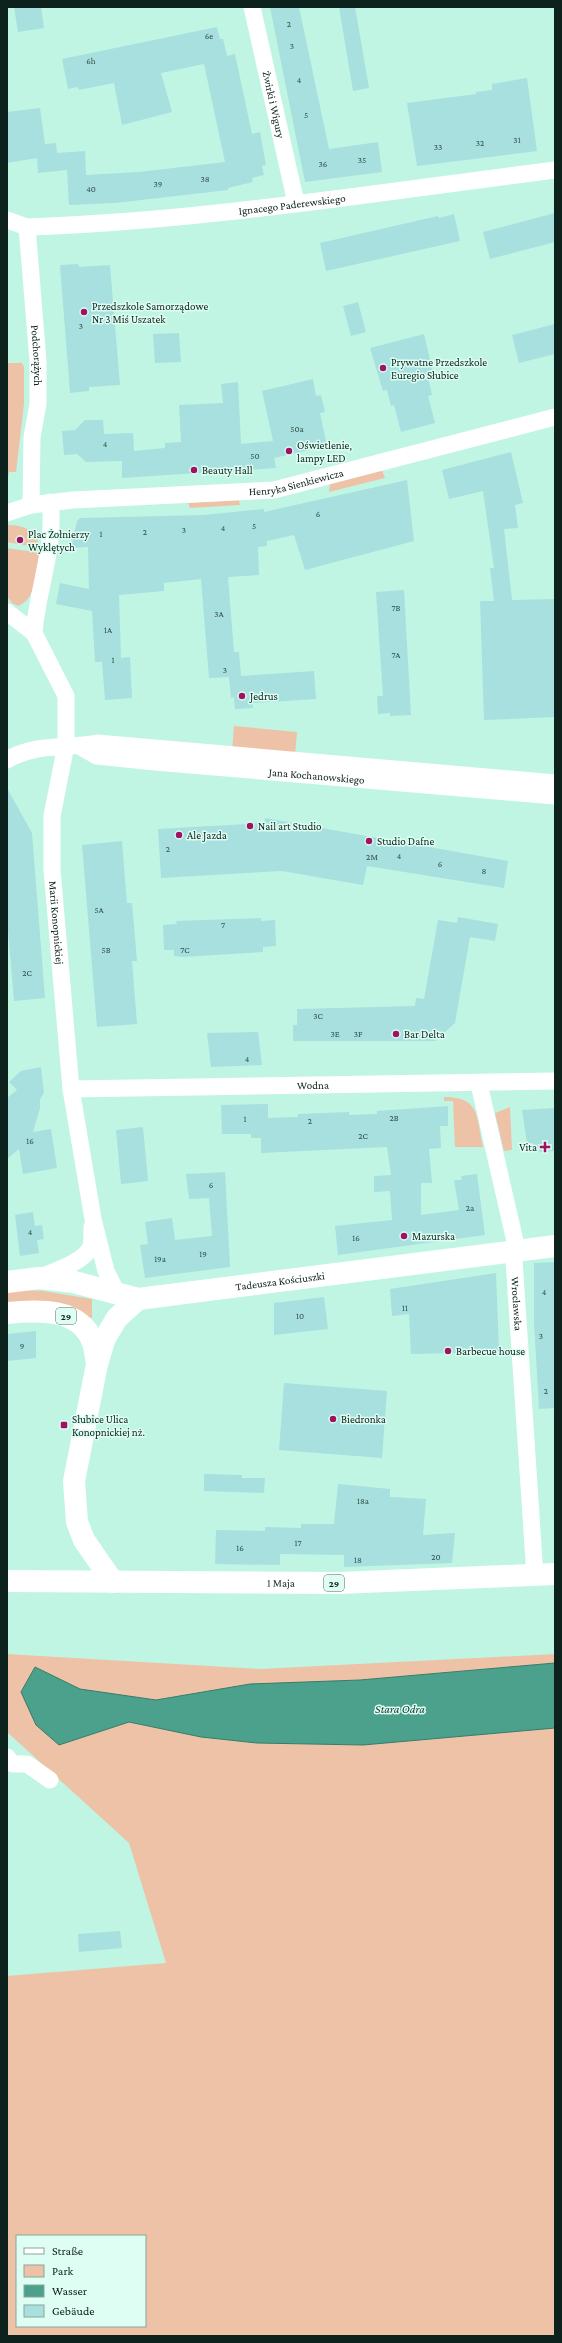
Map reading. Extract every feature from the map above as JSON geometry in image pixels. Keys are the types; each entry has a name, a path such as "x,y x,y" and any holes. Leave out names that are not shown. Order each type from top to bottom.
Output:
{"main road":[{"name":"Tadeusza Kościuszki","path":"7,1282 39,1278 74,1282 127,1296 555,1246"},
{"path":"113,1582 84,1540 77,1522 73,1498 74,1481 97,1364 105,1338 117,1318 127,1296"},
{"name":"29","path":"7,1313 37,1310 58,1313 72,1319 84,1327 93,1342 97,1364"},
{"name":"1 Maja","path":"7,1581 338,1583 545,1575"}],"street":[{"name":"Żwirki i Wigury","path":"252,7 296,203"},
{"name":"Ignacego Paderewskiego","path":"27,227 126,221 296,203 555,170"},
{"path":"7,220 27,227"},
{"name":"Podchorążych","path":"27,227 38,361 38,404 32,437 31,505"},
{"name":"Henryka Sienkiewicza","path":"7,513 31,505 50,502 274,490 555,417"},
{"path":"34,633 36,611 48,551 51,515 50,502"},
{"name":"Marii Konopnickiej","path":"7,612 34,633 66,696 73,746 52,816 52,870 71,1089 93,1219 106,1271 127,1296"},
{"name":"Jana Kochanowskiego","path":"73,746 97,744 555,783"},
{"path":"7,760 14,756 44,748 73,746"},
{"name":"Jana Kochanowskiego","path":"73,746 97,756 555,796"},
{"name":"Wodna","path":"71,1089 479,1084 555,1081"},
{"name":"Wrocławska","path":"479,1084 512,1230 545,1575"},
{"name":"Marii Konopnickiej","path":"39,1278 63,1269 80,1258 90,1247 93,1219"},
{"path":"7,1757 13,1764 27,1764 50,1780"}],"green space":[{"path":"7,363 22,363 24,367 24,404 16,472 9,472 7,481"},
{"path":"382,470 385,478 329,492 330,484"},
{"path":"239,500 240,505 190,508 188,503"},
{"path":"7,525 19,526 28,530 36,537 40,548 7,542"},
{"path":"7,548 41,553 32,591 24,603 18,606 12,603 7,596"},
{"path":"234,726 297,732 295,756 232,751"},
{"path":"444,1097 456,1098 471,1105 477,1118 483,1147 455,1147 453,1101 444,1101"},
{"path":"510,1107 512,1150 504,1151 495,1113"},
{"path":"20,1290 43,1291 92,1299 92,1317 89,1319 7,1305 7,1292"},
{"path":"7,1654 260,1669 555,1654 555,1663 360,1680 250,1684 156,1700 80,1689 35,1667 59,1745 129,1722 201,1737 257,1743 363,1745 555,1728 555,2336 7,2336 7,1976 166,1963 129,1843 7,1732"}],"water":[{"name":"Stara Odra","path":"555,1663 555,1728 363,1745 257,1743 201,1737 129,1722 59,1745 36,1725 21,1692 35,1667 80,1689 156,1700 250,1684 360,1680"}],"building":[{"path":"14,7 41,7 44,28 18,32"},
{"path":"270,7 299,7 329,149 378,142 382,172 305,182"},
{"path":"339,7 355,7 369,88 353,91"},
{"path":"217,27 220,39 223,39 227,56 235,54 252,134 260,132 266,165 262,166 264,175 252,178 253,182 228,188 228,190 115,203 69,205 67,170 38,173 37,158 7,163 7,112 40,108 45,144 56,143 57,153 85,151 86,175 139,172 225,162 204,64 161,73 172,112 122,125 114,83 79,90 78,87 68,89 62,59"},
{"path":"527,78 537,151 417,166 407,103 476,94 476,92 492,90 492,84"},
{"path":"555,213 555,242 490,259 483,232"},
{"path":"454,214 460,241 326,271 320,243 438,216 439,218"},
{"path":"78,264 79,267 110,265 120,385 89,387 89,391 70,393 60,265"},
{"path":"358,302 366,332 351,336 343,306"},
{"path":"555,324 555,354 519,363 512,335"},
{"path":"179,333 181,362 155,363 153,334"},
{"path":"424,334 434,377 428,378 432,395 428,396 435,423 401,432 394,405 391,406 387,390 383,391 370,348"},
{"path":"313,379 316,396 321,395 325,412 320,413 327,446 274,458 276,468 122,478 122,461 86,462 77,454 64,455 62,431 75,430 85,420 103,420 104,434 133,433 134,451 165,448 165,443 181,442 179,405 223,403 221,384 238,382 241,444 273,441 262,391"},
{"path":"511,452 523,503 515,505 518,528 504,529 512,600 555,599 555,717 484,720 480,601 494,601 490,568 494,568 483,491 449,499 442,470"},
{"path":"407,480 414,541 305,570 294,535 267,541 267,546 258,547 259,575 228,577 234,652 239,652 241,676 314,671 316,699 252,703 253,708 235,709 234,697 231,698 229,677 209,678 201,579 164,583 164,591 119,595 121,658 130,657 132,698 105,700 102,662 95,662 92,611 56,604 60,583 89,589 88,547 71,548 77,521 80,518 204,515 264,509 264,512"},
{"path":"404,590 411,715 390,716 390,713 378,714 377,696 383,696 376,592"},
{"path":"7,788 32,833 45,998 14,1001 7,918"},
{"path":"265,818 508,861 504,888 367,866 363,885 282,871 161,878 158,829 264,823"},
{"path":"122,841 127,903 132,903 137,961 132,961 137,1024 97,1027 82,845"},
{"path":"458,917 498,924 495,941 470,937 455,1023 435,1041 293,1041 293,1025 297,1025 297,1009 415,1006 416,998 424,999 438,920 457,923"},
{"path":"261,918 261,921 275,920 276,946 263,947 263,952 183,957 174,956 174,950 164,950 163,925 177,924 176,921"},
{"path":"258,1032 262,1065 211,1067 207,1033"},
{"path":"41,1067 44,1093 40,1099 40,1108 33,1132 51,1129 57,1168 23,1174 19,1149 7,1159 7,1098 17,1090 9,1082 21,1071"},
{"path":"268,1104 268,1118 298,1117 298,1114 349,1112 349,1115 377,1114 377,1111 448,1106 448,1126 440,1126 441,1148 429,1149 432,1183 421,1183 421,1215 459,1210 454,1180 462,1180 461,1176 477,1174 485,1235 338,1255 335,1226 392,1220 390,1191 374,1192 374,1176 391,1175 387,1147 261,1153 261,1138 251,1138 251,1134 222,1134 221,1105"},
{"path":"555,1108 555,1151 535,1152 533,1143 527,1143 522,1110"},
{"path":"143,1127 148,1181 121,1184 116,1130"},
{"path":"225,1172 230,1267 145,1278 140,1245 148,1244 145,1222 172,1218 175,1240 212,1236 209,1198 189,1199 186,1174"},
{"path":"33,1212 35,1226 42,1225 44,1239 37,1240 39,1253 20,1256 15,1215"},
{"path":"555,1262 555,1408 539,1409 534,1322 534,1263"},
{"path":"496,1273 499,1352 411,1354 409,1314 392,1316 390,1289"},
{"path":"324,1297 328,1329 274,1335 274,1303"},
{"path":"36,1331 36,1358 7,1361 7,1334"},
{"name":"Biedronka","path":"284,1383 387,1391 382,1458 279,1450"},
{"path":"204,1474 242,1475 242,1478 265,1478 264,1493 204,1491"},
{"path":"338,1484 390,1489 390,1497 426,1499 423,1535 455,1533 452,1563 344,1567 344,1555 280,1554 280,1565 215,1564 216,1530 265,1531 265,1527 301,1528 301,1524 334,1524"},
{"path":"120,1931 122,1948 79,1952 78,1934"}],"place":[{"name":"Przedszkole Samorządowe Nr 3 Miś Uszatek","path":"84,312"},
{"name":"Prywatne Przedszkole Euregio Słubice","path":"383,368"},
{"name":"Oświetlenie, lampy LED","path":"289,451"},
{"name":"Beauty Hall","path":"194,470"},
{"name":"Plac Żołnierzy Wyklętych","path":"20,540"},
{"name":"Jedrus","path":"242,696"},
{"name":"Nail art Studio","path":"250,826"},
{"name":"Ale Jazda","path":"179,835"},
{"name":"Studio Dafne","path":"369,841"},
{"name":"Bar Delta","path":"396,1034"},
{"name":"Vita","path":"545,1147"},
{"name":"Mazurska","path":"404,1236"},
{"name":"Barbecue house","path":"448,1351"},
{"name":"Biedronka","path":"333,1419"},
{"name":"Słubice Ulica Konopnickiej nż.","path":"64,1425"}]}
